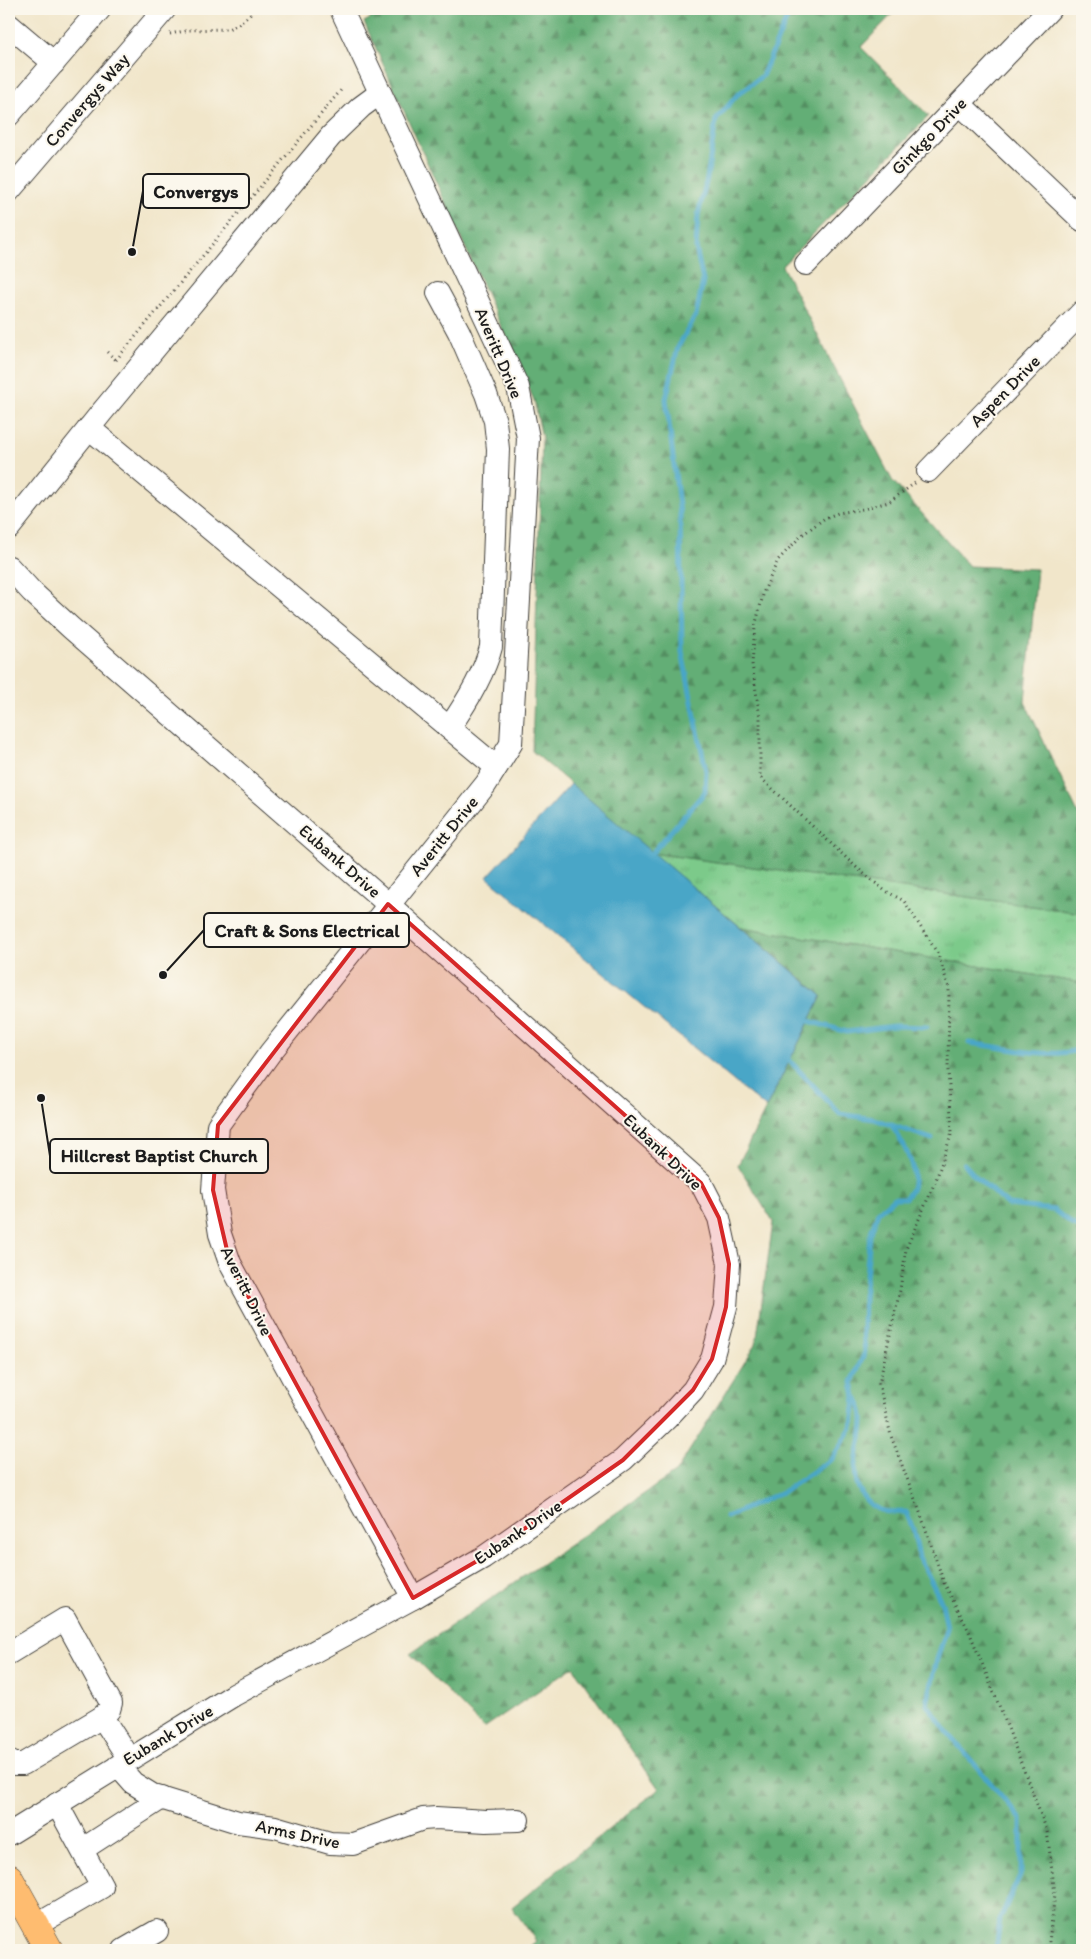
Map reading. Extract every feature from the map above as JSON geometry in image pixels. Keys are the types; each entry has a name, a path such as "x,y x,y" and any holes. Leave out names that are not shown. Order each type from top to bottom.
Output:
{"main road":[{"path":"9,1878 49,1950"}],"street":[{"path":"9,115 100,9"},
{"name":"Convergys Way","path":"9,191 165,9"},
{"name":"Averitt Drive","path":"341,9 518,387 528,438 511,744 486,784 270,1053 218,1125 213,1190 220,1234 230,1264 413,1598"},
{"name":"Ginkgo Drive","path":"806,264 1050,9"},
{"path":"9,25 54,63"},
{"path":"9,528 89,428 331,136 361,107 380,93"},
{"path":"960,104 1082,220"},
{"path":"438,293 459,332 486,394 494,421 498,449 491,647 486,663 461,710 449,728"},
{"name":"Aspen Drive","path":"928,471 1082,312"},
{"path":"89,428 496,767"},
{"name":"Eubank Drive","path":"9,567 32,592 71,628 388,904 701,1182 719,1218 729,1264 726,1307 712,1359 693,1390 674,1411 622,1460 484,1558 234,1695 9,1834"},
{"path":"9,1653 65,1619 111,1702 109,1710 102,1717 23,1764 14,1764 9,1761"},
{"name":"Arms Drive","path":"102,1717 133,1783 143,1790 162,1798 238,1822 275,1828 330,1843 353,1844 423,1819 518,1820"},
{"path":"82,1849 162,1798"},
{"path":"36,1926 102,1887 57,1804"},
{"path":"124,1950 157,1931"}],"path":[{"path":"169,34 189,30 228,29 242,22 255,9"},
{"path":"116,360 341,90"},
{"path":"928,471 913,485 889,502 864,509 838,513 825,518 802,535 778,560 764,591 755,627 752,664 760,718 760,778 856,867 884,890 904,901 938,954 949,988 948,1071 952,1132 936,1180 906,1249 894,1318 879,1384 891,1436 944,1583 969,1631 1047,1831 1055,1894 1048,1950"}],"highlighted area":[{"path":"388,904 701,1183 719,1218 729,1264 726,1307 712,1359 693,1390 623,1460 484,1557 413,1598 230,1263 213,1190 218,1125"}],"green space":[{"path":"388,9 897,9 861,47 929,116 782,266 892,480 969,566 1037,569 1025,702 1082,822 1082,913 652,853 532,751 542,438 534,400 364,22"},
{"path":"652,853 1082,913 1082,983 741,927"},
{"path":"741,927 1082,983 1082,1950 526,1950 536,1941 512,1907 659,1789 573,1667 484,1728 410,1654 676,1472 756,1344 773,1222 738,1165 822,996"}],"water":[{"path":"571,784 822,996 766,1108 487,877"}],"waterway":[{"path":"652,853 705,792 706,771 682,652 680,514 666,399 678,347 696,315 703,281 696,248 698,215 707,178 716,120 737,95 762,76 791,9"},
{"path":"809,1021 847,1032 894,1026 927,1027"},
{"path":"969,1043 1040,1053 1068,1052 1082,1049"},
{"path":"790,1061 840,1114 874,1119 932,1139"},
{"path":"727,1517 784,1491 832,1459 852,1426 855,1396 852,1382 865,1352 863,1330 864,1297 870,1235 878,1212 894,1198 905,1198 912,1189 913,1171 911,1163 900,1138 891,1124"},
{"path":"964,1164 1008,1205 1054,1210 1073,1225 1082,1227"},
{"path":"855,1396 861,1408 863,1421 856,1462 859,1488 867,1501 876,1508 890,1512 906,1512 913,1529 919,1557 942,1603 947,1628 937,1659 927,1704 948,1733 1021,1819 1021,1873 1000,1919 996,1950"}],"place":[{"name":"Convergys","path":"132,252"},
{"name":"Craft & Sons Electrical","path":"163,975"},
{"name":"Hillcrest Baptist Church","path":"41,1098"}]}
